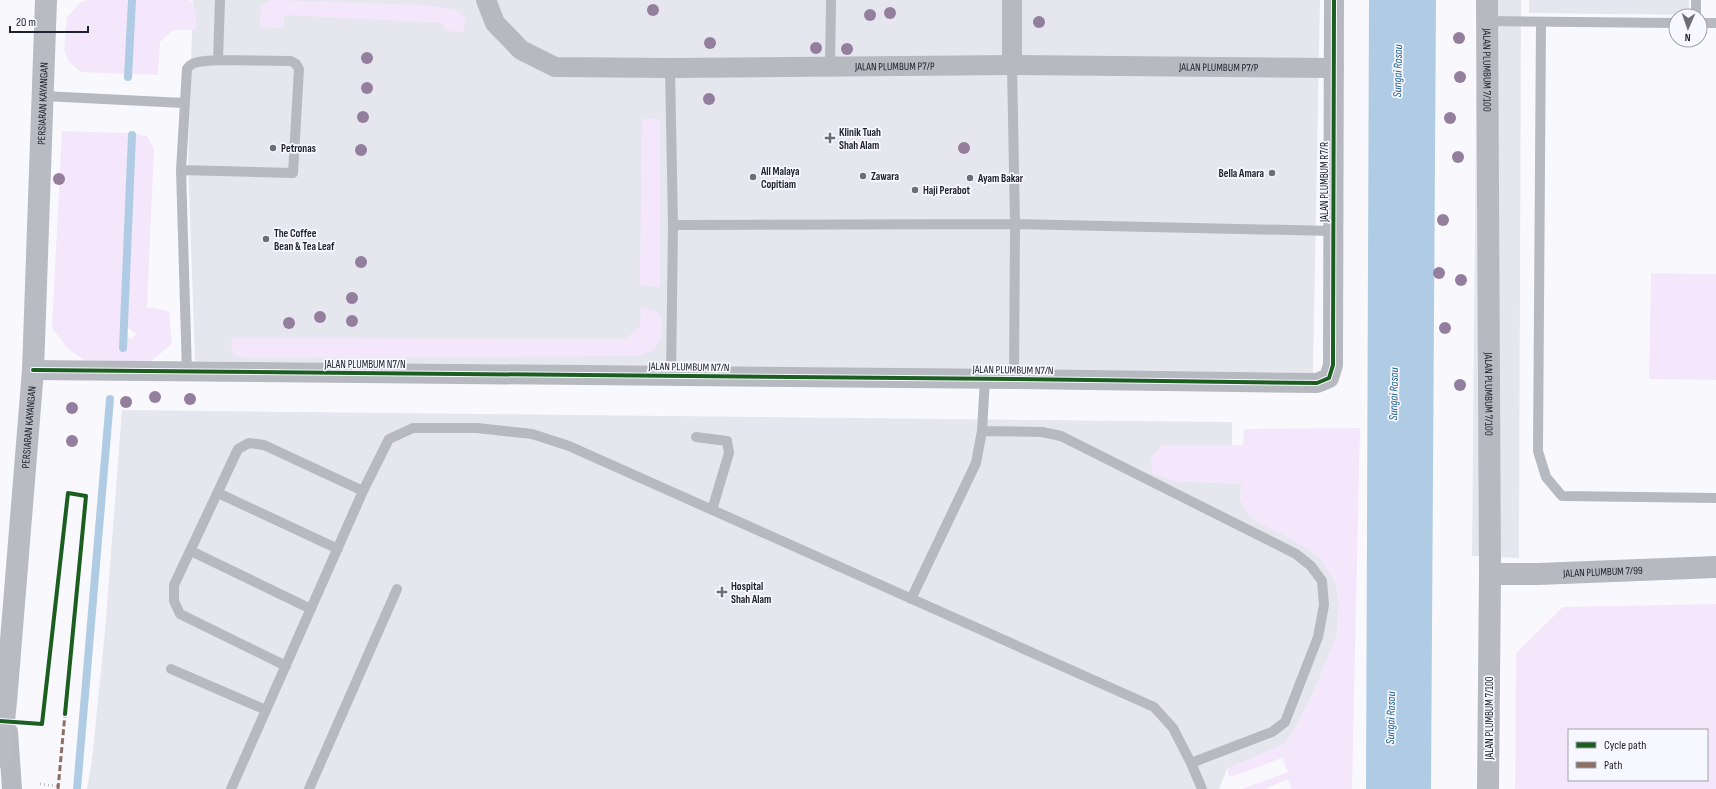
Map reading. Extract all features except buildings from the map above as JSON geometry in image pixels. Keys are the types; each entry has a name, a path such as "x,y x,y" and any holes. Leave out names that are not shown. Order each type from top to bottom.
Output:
{"main road":[{"name":"PERSIARAN KAYANGAN","path":"0,757 6,702 33,370 46,0"}],"street":[{"name":"JALAN PLUMBUM P7/P","path":"486,0 495,23 521,50 555,67 670,68 1012,65 1334,68"},
{"path":"1012,0 1012,65"},
{"name":"JALAN PLUMBUM R7/R","path":"1333,365 1334,0"},
{"name":"JALAN PLUMBUM 7/100","path":"1487,10 1490,574 1488,789"},
{"name":"JALAN PLUMBUM N7/N","path":"33,370 1014,378 1317,384 1329,378 1333,365"},
{"name":"JALAN PLUMBUM 7/99","path":"1490,574 1538,574 1716,567"},
{"path":"6,702 12,789"}],"lane":[{"path":"218,60 220,0"},
{"path":"830,67 831,0"},
{"path":"1487,10 1541,22 1668,23"},
{"path":"1541,22 1538,451 1546,477 1562,496 1716,498"},
{"path":"181,170 293,173 299,69 296,64 291,61 218,60 189,65 187,69 181,170 187,372"},
{"path":"1012,65 1015,224 1014,378"},
{"path":"670,68 673,225 671,376"},
{"path":"43,96 184,103"},
{"path":"673,225 1015,224 1333,231"},
{"path":"911,599 976,463 982,431 985,378"},
{"path":"231,789 363,491 389,439 413,428 477,428 532,434 569,446 1154,707 1173,728 1191,763 1202,789"},
{"path":"982,431 1042,432 1061,436 1296,554 1311,566 1322,581 1324,605 1318,637 1285,722 1272,732 1191,763"},
{"path":"696,436 727,441 729,453 712,510"},
{"path":"286,666 180,614 174,601 174,585 238,449 249,443 264,445 363,491"},
{"path":"218,493 338,549"},
{"path":"191,551 311,609"},
{"path":"309,789 397,589"},
{"path":"171,669 266,710"}],"path":[{"path":"40,784 58,786"}],"shaded area":[{"path":"87,0 130,0 126,74 81,72 69,62 64,49 67,17 81,2"},
{"path":"135,0 190,0 193,3 196,14 196,30 173,30 160,42 158,75 131,74"},
{"path":"193,0 1320,0 1313,373 195,361 188,161"},
{"path":"273,0 422,5 454,9 465,17 464,32 447,31 442,23 284,15 284,28 260,27 261,8 266,2"},
{"path":"1477,0 1521,0 1519,558 1472,556"},
{"path":"1529,0 1689,0 1689,8 1668,8 1668,15 1529,13"},
{"path":"642,119 660,119 660,287 640,286"},
{"path":"62,131 128,133 121,329 131,339 136,334 127,327 135,133 148,137 154,150 147,307 169,311 172,344 150,362 84,360 67,348 52,328"},
{"path":"1651,273 1716,274 1716,380 1649,379"},
{"path":"641,308 657,311 662,321 661,338 655,348 640,356 243,358 234,355 231,345 232,338 626,339 640,326"},
{"name":"Hospital Shah Alam","path":"122,410 1232,422 1232,445 1163,445 1175,481 1242,484 1240,499 1319,557 1335,581 1339,602 1337,635 1316,687 1294,731 1285,744 1227,769 1219,789 87,789 92,759 105,631"},
{"path":"1360,428 1352,789 1291,789 1288,779 1265,789 1242,789 1288,772 1282,758 1237,775 1229,776 1227,769 1285,744 1294,731 1316,687 1337,635 1339,602 1335,581 1319,557 1298,543 1256,521 1245,511 1240,499 1242,484 1175,481 1152,473 1151,457 1163,445 1243,445 1244,429"},
{"path":"1716,604 1716,789 1515,789 1516,653 1563,607"}],"water":[{"name":"Sungai Rasau","path":"1369,0 1436,0 1431,789 1366,789"}],"waterway":[{"path":"128,77 132,0"},
{"path":"123,348 132,135"},
{"path":"77,789 110,399"}],"marked path":[{"path":"58,789 65,714"}],"cycle path":[{"path":"33,370 1317,383 1329,378 1333,365 1334,0"},
{"path":"0,721 42,724 68,493 86,496 65,714"}],"place":[{"name":"Klinik Tuah Shah Alam","path":"830,138"},
{"name":"Petronas","path":"273,148"},
{"name":"Bella Amara","path":"1272,173"},
{"name":"Zawara","path":"863,176"},
{"name":"All Malaya Copitiam","path":"753,177"},
{"name":"Ayam Bakar","path":"970,178"},
{"name":"Haji Perabot","path":"915,190"},
{"name":"The Coffee Bean & Tea Leaf","path":"266,239"},
{"name":"Hospital Shah Alam","path":"722,592"}]}
